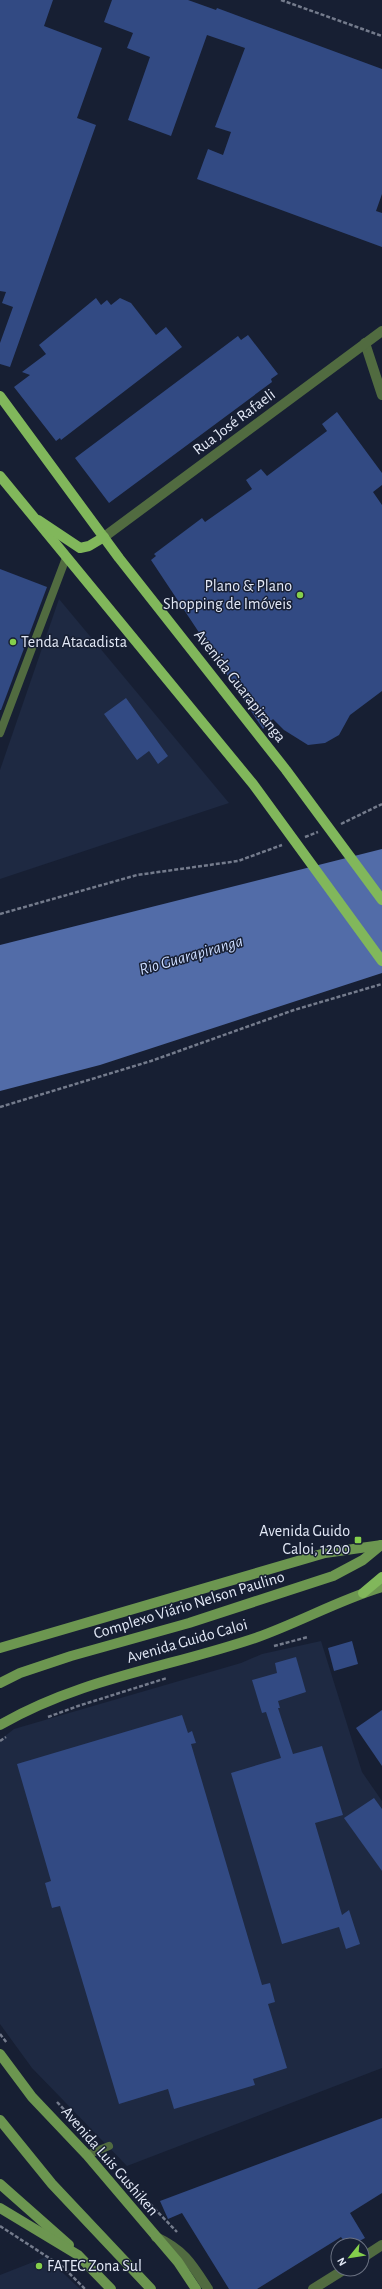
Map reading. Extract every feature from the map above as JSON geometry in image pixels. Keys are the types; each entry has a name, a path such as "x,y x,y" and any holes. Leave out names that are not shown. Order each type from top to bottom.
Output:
{"main road":[{"name":"Avenida Guarapiranga","path":"0,396 104,537 286,770 382,900"},
{"path":"0,476 29,514 253,784 382,961"},
{"path":"29,514 80,548 89,546 104,537"},
{"path":"0,1648 325,1553 382,1545"},
{"name":"Complexo Viário Nelson Paulino","path":"0,1683 20,1673 71,1656 189,1623 333,1576 363,1560 382,1545"},
{"path":"363,1593 382,1577"},
{"name":"Avenida Guido Caloi","path":"0,1725 96,1682 258,1637 363,1593 382,1587"},
{"name":"Avenida Luis Gushiken","path":"0,2054 32,2098 87,2155 178,2262 196,2289"},
{"path":"0,2120 52,2184 150,2289"},
{"path":"0,2184 57,2233 111,2289"},
{"path":"0,2208 78,2255"}],"street":[{"name":"Rua José Rafaeli","path":"104,537 382,331"},
{"path":"365,343 382,395"},
{"path":"156,2237 174,2245 184,2254 208,2289"},
{"path":"370,2253 382,2245"},
{"path":"313,2289 332,2277"}],"lane":[{"path":"0,733 66,558"},
{"path":"87,2155 109,2146"}],"path":[{"path":"281,0 382,36"},
{"path":"339,825 352,821 382,804"},
{"path":"297,840 319,832"},
{"path":"0,914 137,875 238,861 290,842"},
{"path":"0,1107 151,1061 294,1010 382,984"},
{"path":"270,1647 308,1637"},
{"path":"42,1720 78,1706 174,1676"},
{"path":"0,1741 10,1735"},
{"path":"0,2226 63,2267 85,2289"}],"shaded area":[{"path":"59,599 229,803 0,879 0,770"},
{"path":"321,1641 362,1772 382,1801 382,2068 127,2166 32,2068 0,2024 0,1740 14,1729 241,1663 262,1654"},
{"name":"FATEC Zona Sul","path":"46,2257 80,2289 0,2289 0,2275"}],"water":[{"name":"Rio Guarapiranga","path":"382,849 382,973 100,1065 0,1091 0,945"}],"building":[{"path":"0,0 53,0 44,26 102,48 77,118 96,125 10,367 0,364 0,343 13,307 2,303 6,292 0,291"},
{"path":"112,0 188,0 216,10 217,8 382,69 382,194 376,211 382,213 382,247 197,179 208,149 223,155 231,132 215,127 245,48 207,35 171,136 128,120 150,57 127,48 133,33 104,22"},
{"path":"96,298 101,305 107,300 111,305 120,298 131,303 156,335 166,327 182,347 61,440 60,438 56,441 14,387 30,375 22,372 46,354 39,345"},
{"path":"248,335 278,374 271,379 272,382 109,503 75,458 238,336 241,340"},
{"path":"337,412 382,473 382,485 373,492 382,505 382,691 350,715 339,735 325,743 308,745 284,730 273,719 263,729 151,560 156,556 154,554 202,518 205,522 252,489 246,480 261,469 267,476 327,431 322,424"},
{"name":"Tenda Atacadista","path":"0,569 47,587 1,710 0,710"},
{"path":"126,698 168,756 158,764 149,751 137,760 104,714"},
{"path":"352,1641 358,1664 334,1671 328,1648"},
{"path":"296,1657 306,1692 278,1701 280,1708 278,1708 293,1754 322,1746 343,1815 315,1823 342,1915 349,1910 360,1944 346,1949 339,1927 282,1944 231,1773 281,1758 266,1712 262,1713 252,1680 277,1673 275,1663"},
{"path":"382,1710 382,1766 356,1728"},
{"path":"182,1715 188,1733 192,1731 196,1743 191,1744 262,1985 270,1983 275,2002 268,2004 287,2068 253,2079 255,2085 174,2109 168,2089 119,2104 60,1906 52,1908 45,1883 51,1881 17,1764"},
{"path":"374,1798 382,1809 382,1871 344,1818"},
{"path":"382,2118 382,2193 350,2213 364,2237 330,2237 330,2244 257,2289 229,2289 182,2213 168,2219 160,2201"}],"place":[{"name":"Plano & Plano Shopping de Imóveis","path":"300,595"},
{"name":"Tenda Atacadista","path":"13,642"},
{"name":"Avenida Guido Caloi, 1200","path":"358,1540"},
{"name":"FATEC Zona Sul","path":"39,2266"}]}
